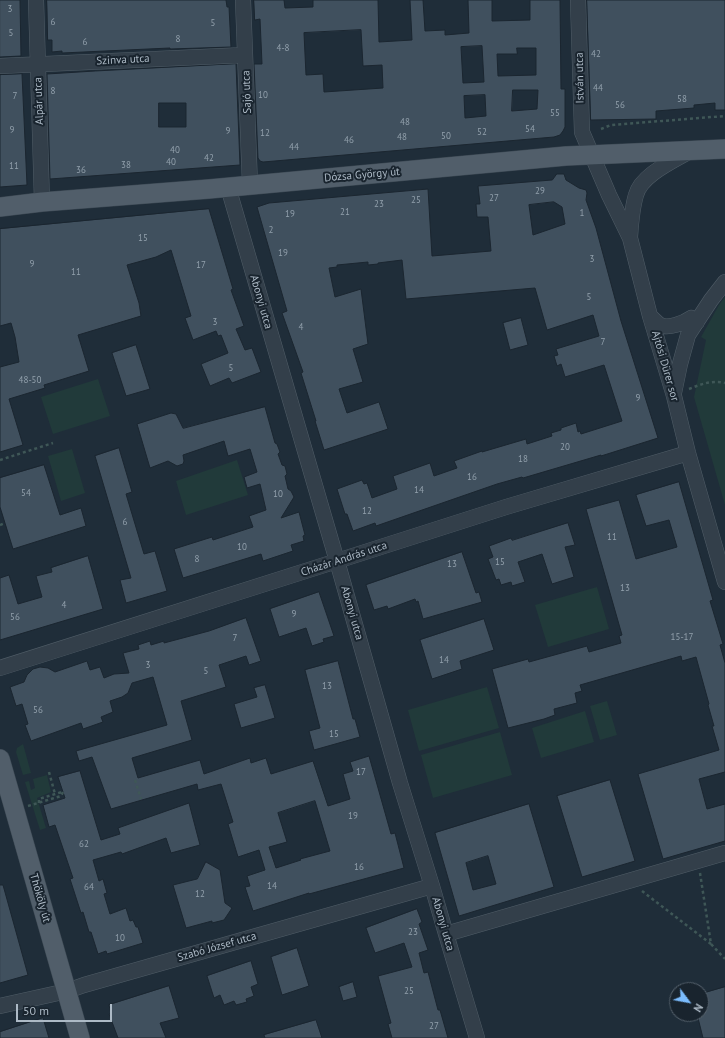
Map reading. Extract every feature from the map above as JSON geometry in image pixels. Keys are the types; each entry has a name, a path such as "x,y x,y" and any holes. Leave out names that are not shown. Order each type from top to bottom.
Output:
{"main road":[{"name":"Dózsa György út","path":"0,207 553,157 725,149"},
{"name":"Thököly út","path":"0,759 80,1038"}],"street":[{"name":"Alpár utca","path":"36,0 42,202"},
{"name":"Sajó utca","path":"243,0 250,185"},
{"name":"István utca","path":"578,0 582,132 592,155"},
{"name":"Szinva utca","path":"0,66 245,55"},
{"path":"630,238 632,210 636,193 643,181 653,173 690,151"},
{"name":"Ajtósi Dürer sor","path":"592,155 630,238 650,316 674,396 688,453 725,582"},
{"name":"Abonyi utca","path":"228,187 281,392 337,562 400,783 477,1038"},
{"path":"674,396 680,364 688,335 725,282"},
{"path":"650,316 661,325 667,326 685,322 691,318 697,322"},
{"name":"Cházár András utca","path":"0,668 506,507 688,453"},
{"path":"446,934 725,854"},
{"name":"Szabó József utca","path":"0,1006 67,991 432,886"}],"path":[{"path":"601,129 611,125 725,116"},
{"path":"674,396 704,384 714,382 725,383"},
{"path":"0,460 53,443"},
{"path":"0,524 5,523"},
{"path":"49,772 55,794"},
{"path":"135,780 141,799"},
{"path":"63,792 61,796 39,803 39,800 55,794 63,792"},
{"path":"698,861 711,944"},
{"path":"629,881 711,944 725,959"}],"green space":[{"path":"725,297 725,505 694,397 706,340 701,337"},
{"path":"98,379 110,416 53,434 41,397"},
{"path":"72,449 85,493 61,501 48,456"},
{"path":"237,460 248,495 186,515 176,481"},
{"path":"597,587 609,629 548,647 535,605"},
{"path":"487,687 499,728 419,751 408,710"},
{"path":"607,701 617,735 600,740 590,706"},
{"path":"585,711 594,742 541,758 532,728"},
{"path":"500,732 512,775 433,798 421,755"},
{"path":"23,744 31,773 23,775 16,752 17,748"},
{"path":"47,775 51,792 37,798 46,828 40,830 25,782 29,781 31,790 35,788 33,779"}],"building":[{"path":"0,0 20,0 21,56 0,57"},
{"path":"47,0 226,0 227,7 229,7 231,47 62,53 62,51 52,52 52,40 48,40"},
{"path":"254,0 284,0 285,8 313,7 313,0 378,0 379,42 412,40 410,0 423,0 425,31 445,30 445,35 469,33 468,0 492,0 492,21 530,20 530,0 560,0 561,89 565,89 565,127 560,135 554,137 263,162 260,161 258,158 254,64 262,64 260,19 255,20","holes":["361,30 363,66 382,65 383,88 324,92 323,74 306,75 304,33","482,46 484,82 463,83 461,47","517,48 536,48 536,75 498,76 497,54 517,54","513,90 538,90 537,109 512,111","485,95 486,116 465,118 464,96"]},
{"path":"587,0 725,0 725,110 715,110 715,103 694,105 694,108 656,111 656,119 591,120"},
{"path":"236,64 240,165 50,179 47,74","holes":["159,103 186,103 186,127 159,127"]},
{"path":"22,74 27,185 0,187 0,75"},
{"path":"557,174 564,174 566,180 579,188 586,190 586,200 596,228 621,321 658,438 601,456 497,484 376,526 375,523 353,531 347,514 345,514 337,489 362,480 364,484 367,483 372,498 397,489 393,476 430,463 434,476 457,468 454,461 482,451 526,439 527,444 552,436 551,433 576,423 578,432 580,431 581,434 622,421 604,365 565,377 561,364 557,366 554,356 558,355 556,349 599,336 593,315 547,330 535,288 406,299 402,260 368,265 368,262 337,265 337,267 329,268 335,297 361,289 368,344 353,349 363,382 339,389 347,413 379,402 388,429 324,450 301,373 303,372 282,313 287,311 257,207 269,203 428,189 432,256 491,251 488,217 477,217 476,204 480,204 478,186 552,180","holes":["554,202 562,207 565,224 533,235 529,205"]},
{"path":"209,209 233,289 231,290 244,326 236,329 245,350 252,348 261,372 232,383 229,378 210,386 201,364 228,353 221,335 218,336 216,331 193,340 185,318 191,316 171,250 156,257 127,265 139,303 141,316 78,335 89,371 44,385 45,388 9,399 23,445 0,452 0,367 19,362 11,323 0,326 0,229"},
{"path":"521,318 528,345 510,350 503,323"},
{"path":"136,345 150,389 126,396 112,353"},
{"path":"265,407 275,443 277,444 280,452 278,454 282,465 285,466 287,474 285,476 288,489 294,497 281,518 299,512 305,535 303,536 304,541 291,545 293,551 263,561 261,554 183,578 174,549 212,537 213,540 253,527 249,516 266,510 260,484 247,488 244,477 257,472 250,449 228,456 224,441 183,455 183,464 177,466 168,461 150,468 137,424 171,413 176,414 183,428"},
{"path":"119,448 132,492 126,494 144,554 155,551 167,591 126,603 120,580 131,578 95,456"},
{"path":"44,465 60,515 81,508 86,526 13,549 0,507 0,478"},
{"path":"679,482 713,600 710,601 723,644 720,645 725,663 725,772 699,779 707,809 725,804 725,841 663,859 638,774 719,750 712,726 714,726 709,704 696,657 682,661 681,656 580,685 582,691 575,693 577,703 554,709 555,715 544,719 508,728 492,669 528,659 529,662 587,646 589,652 621,643 619,636 622,635 586,509 619,500 636,559 677,547 669,520 646,526 636,495"},
{"path":"568,523 575,545 565,547 574,577 552,584 542,554 518,562 525,582 512,586 511,582 501,585 499,579 496,580 488,559 493,557 489,546 511,538 512,540"},
{"path":"462,552 476,593 479,592 482,602 423,619 418,601 416,602 415,599 388,609 387,606 374,610 366,585"},
{"path":"88,556 103,609 0,640 0,578 9,575 18,604 42,597 36,576 52,572 51,568"},
{"path":"319,592 334,636 323,639 324,642 312,646 306,628 279,637 270,609"},
{"path":"246,618 261,661 249,665 246,656 219,665 226,687 181,701 192,740 132,758 138,778 200,760 204,774 250,758 251,763 266,758 271,774 313,761 328,806 350,799 343,774 353,771 350,762 369,756 391,834 395,833 404,868 309,893 253,911 245,887 250,886 247,876 265,870 259,850 238,857 228,824 233,822 221,784 198,790 197,784 111,809 92,757 79,761 76,751 167,725 153,677 132,683 128,693 122,697 110,701 113,712 101,717 103,722 83,729 81,723 31,741 25,725 28,724 22,704 16,706 10,687 24,682 27,675 33,669 40,667 48,668 55,672 87,661 90,670 100,667 104,678 114,674 129,673 123,653 139,649 138,645 150,641 151,645 164,641 164,643 209,631","holes":["315,801 330,851 300,859 301,860 276,868 269,847 287,842 278,813"]},
{"path":"484,619 494,650 460,661 462,669 432,679 420,640"},
{"path":"338,661 353,719 355,719 360,737 314,750 309,731 320,728 305,670"},
{"path":"265,685 275,718 241,728 234,704 257,697 254,688"},
{"path":"80,771 101,840 120,834 118,828 189,803 200,845 171,853 166,838 122,854 121,852 93,860 99,881 103,879 107,893 104,894 110,914 126,908 130,921 133,920 136,927 138,927 143,943 107,954 106,951 98,954 83,912 81,913 70,879 73,878 55,825 49,827 43,805 65,798 58,777"},
{"path":"610,780 635,861 582,877 557,796"},
{"path":"529,804 554,887 459,916 435,833","holes":["488,856 496,884 473,890 466,863"]},
{"path":"206,862 220,870 225,903 232,908 224,920 212,923 212,921 186,928 173,885 197,879"},
{"path":"0,885 3,885 28,975 0,983"},
{"path":"417,909 422,922 419,924 428,950 419,953 424,973 428,972 438,1010 440,1010 448,1038 392,1038 388,1024 391,1023 378,976 412,967 404,943 375,953 366,928"},
{"path":"297,948 309,986 282,995 271,957"},
{"path":"251,961 258,984 251,987 254,996 246,999 247,1002 236,1005 234,1001 224,1005 220,995 214,998 207,976"},
{"path":"353,982 357,997 343,1001 339,987"},
{"path":"169,986 179,1018 160,1023 166,1038 118,1038 109,1014 111,1014 109,1005"},
{"path":"725,987 725,1038 703,1038 699,1022 709,1022 709,992"},
{"path":"43,1018 49,1038 0,1038 0,1032"},
{"path":"316,1020 322,1038 265,1038 264,1035"}]}
